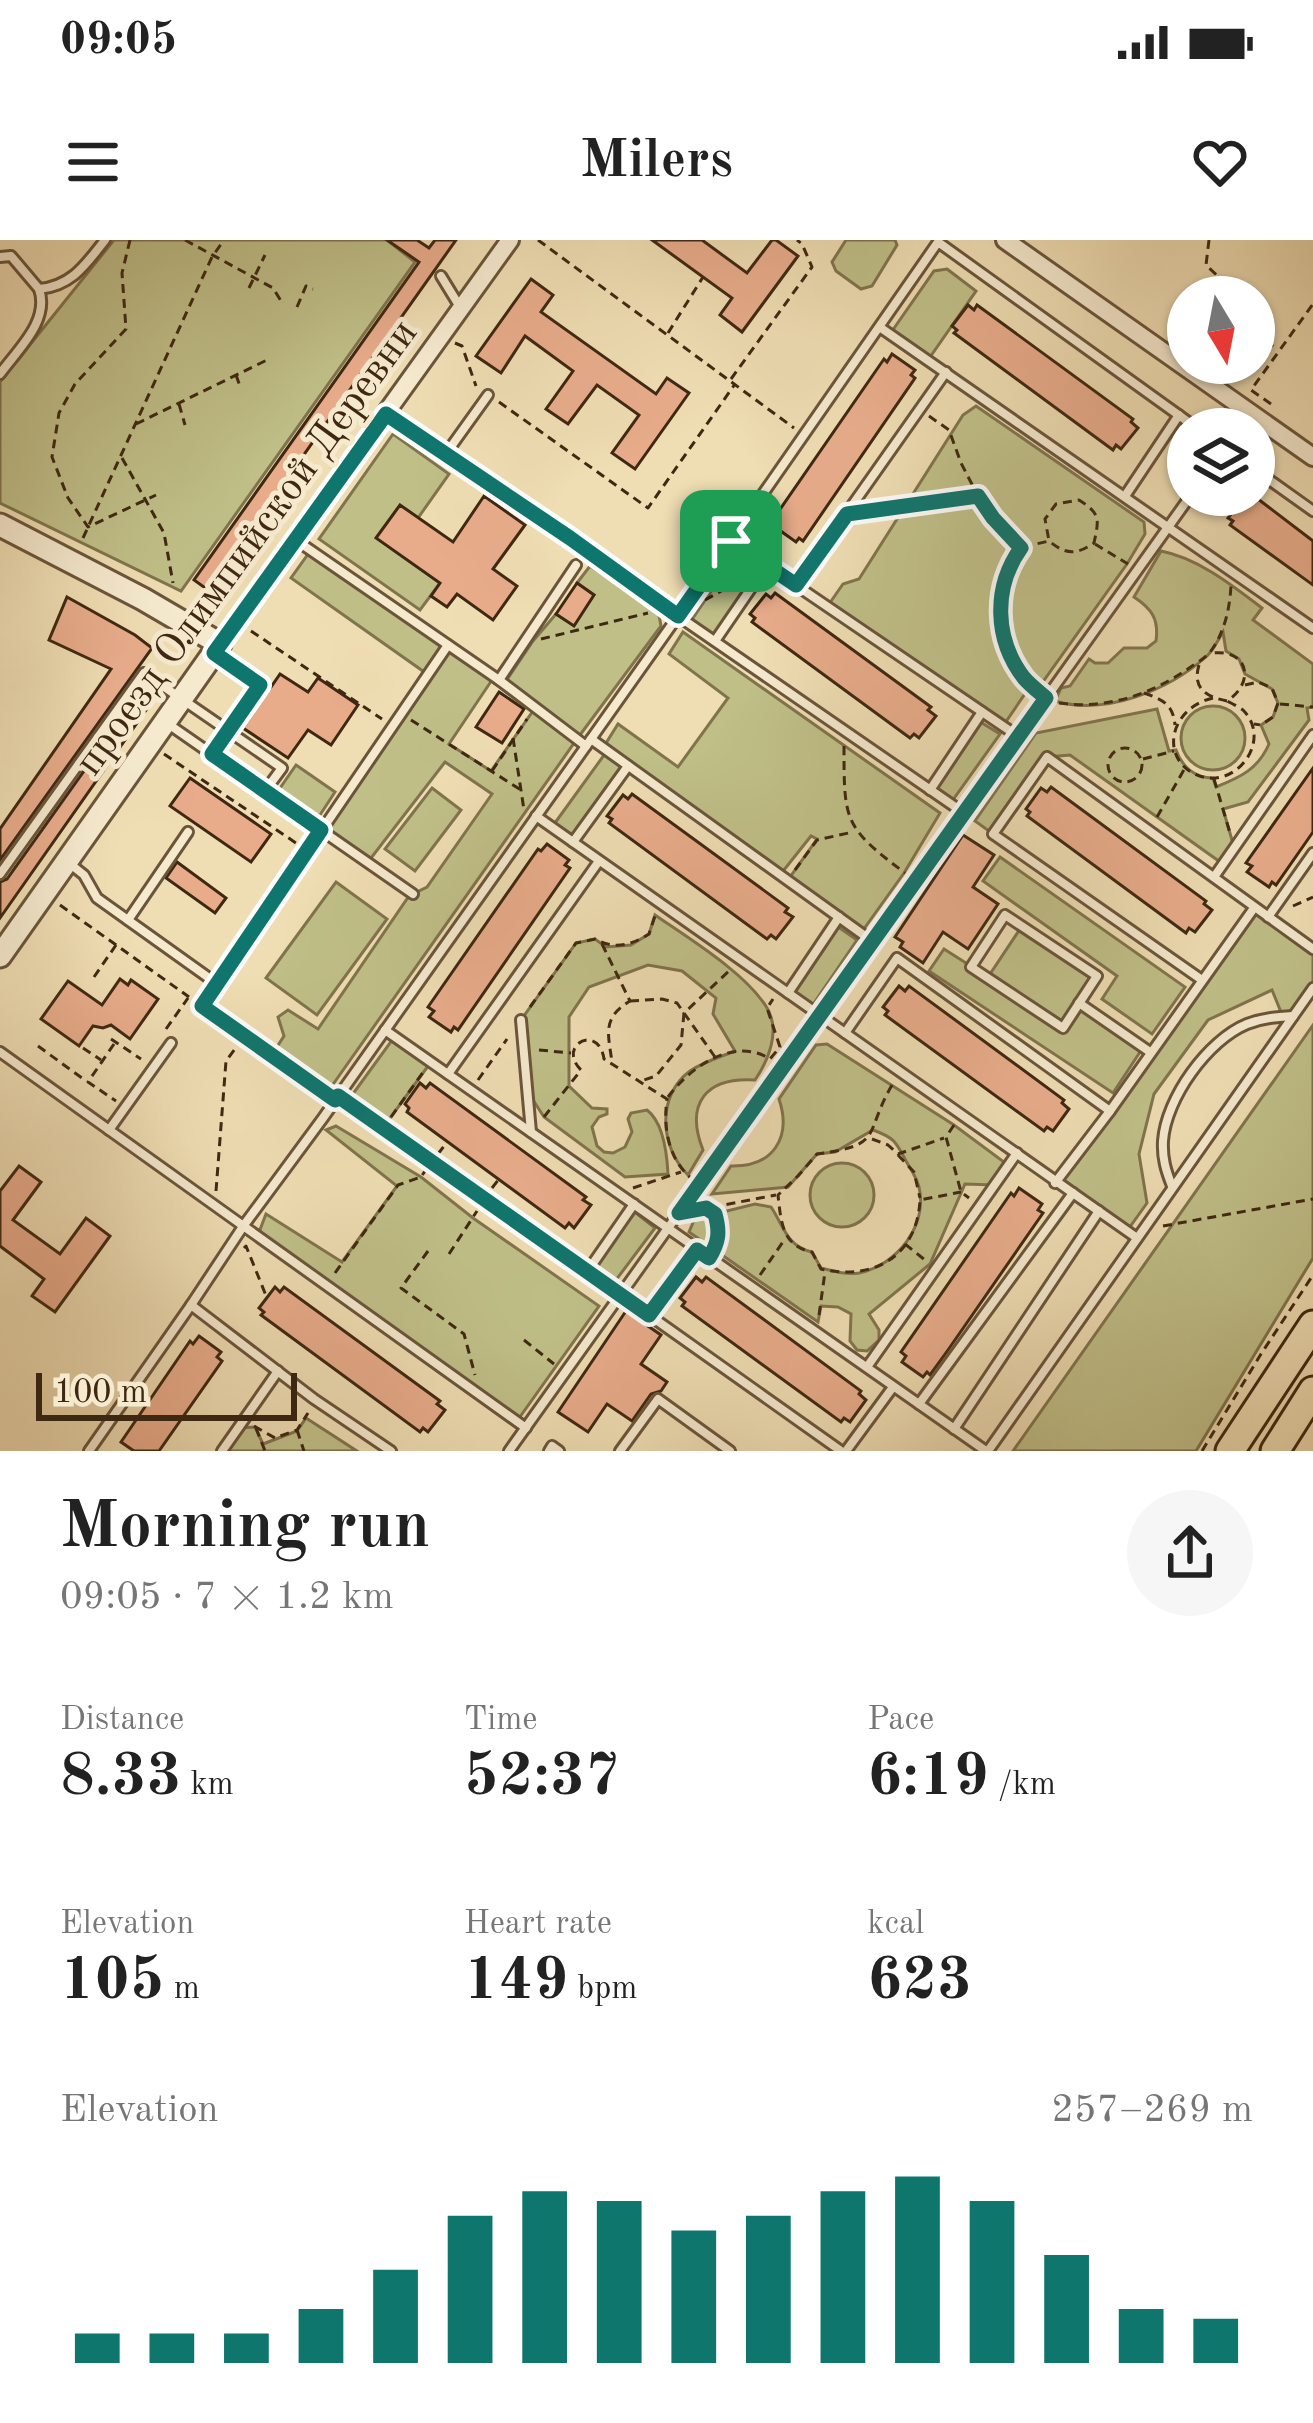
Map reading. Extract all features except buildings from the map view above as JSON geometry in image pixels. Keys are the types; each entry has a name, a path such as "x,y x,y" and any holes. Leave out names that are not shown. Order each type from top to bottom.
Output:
{"main road":[{"path":"1230,1451 1313,1325"},
{"path":"1275,1451 1308,1405"}],"street":[{"name":"проезд Олимпийской Деревни","path":"0,956 510,240"},
{"path":"1005,240 1313,457"},
{"path":"0,525 143,599 217,648"}],"lane":[{"path":"39,290 57,288 76,276 105,240"},
{"path":"88,1451 938,242 1169,408"},
{"path":"0,247 3,256 11,256 39,290 44,303 39,321 0,374"},
{"path":"441,276 461,308"},
{"path":"880,328 1313,628"},
{"path":"796,585 946,372"},
{"path":"445,455 488,395"},
{"path":"386,414 964,813"},
{"path":"1125,496 1167,433"},
{"path":"1275,484 1313,511"},
{"path":"509,1451 1177,516"},
{"path":"731,541 1019,737"},
{"path":"303,544 873,941"},
{"path":"499,680 576,565"},
{"path":"715,641 767,565"},
{"path":"202,1006 448,645"},
{"path":"212,754 260,685 217,648"},
{"path":"0,874 144,674 282,768 265,791"},
{"path":"930,790 982,712"},
{"path":"174,728 413,894"},
{"path":"1214,877 1313,735"},
{"path":"1202,980 993,834 1047,757 1313,949"},
{"path":"573,842 628,766"},
{"path":"536,817 1055,1183 1140,1234"},
{"path":"128,920 188,832"},
{"path":"1268,917 1313,853"},
{"path":"448,1074 599,860"},
{"path":"74,867 97,898 217,983"},
{"path":"1055,1183 1254,908"},
{"path":"1005,915 1097,976 1079,1003 1063,1028 971,967 1005,915"},
{"path":"784,991 839,917"},
{"path":"845,1033 897,958 1110,1112"},
{"path":"385,1030 987,1451 1313,988"},
{"path":"1079,1003 1150,1052"},
{"path":"1173,1187 1164,1166 1163,1136 1195,1065 1244,1025 1293,1016"},
{"path":"521,1020 531,1132"},
{"path":"110,1130 171,1043"},
{"path":"0,1052 526,1427"},
{"path":"337,1098 620,1295"},
{"path":"867,1367 1016,1154"},
{"path":"919,1404 1073,1193"},
{"path":"587,1272 634,1204"},
{"path":"954,1429 1099,1211"},
{"path":"697,1250 649,1315 843,1451 893,1387"},
{"path":"191,1305 391,1451"},
{"path":"222,1451 278,1371"},
{"path":"620,1451 658,1399 730,1451"},
{"path":"549,1451 552,1446 559,1451"}],"path":[{"path":"88,527 57,474 52,457 55,436 59,412 76,384 126,329 122,272 130,240"},
{"path":"185,240 273,288 281,301"},
{"path":"83,538 212,256 224,240"},
{"path":"538,240 805,436"},
{"path":"551,250 558,240"},
{"path":"449,338 461,346 475,386 648,508 812,267 797,240"},
{"path":"1208,240 1206,265 1218,276"},
{"path":"249,288 265,255"},
{"path":"667,334 703,278"},
{"path":"297,307 306,286 313,289"},
{"path":"1251,390 1313,304"},
{"path":"1275,348 1279,351"},
{"path":"135,425 269,359"},
{"path":"236,375 241,389"},
{"path":"178,403 185,425"},
{"path":"920,410 949,430 978,496 1021,548"},
{"path":"116,445 124,448"},
{"path":"121,455 164,533 173,583"},
{"path":"88,527 156,495"},
{"path":"847,514 978,496"},
{"path":"1079,500 1093,509 1099,521 1094,543 1078,553 1061,552 1048,541 1046,519 1056,504 1079,500"},
{"path":"1048,541 1021,548 1011,562 999,610 1006,645 1024,677 1046,698 1076,705 1100,704 1158,688 1211,653 1223,630 1233,572"},
{"path":"1094,543 1138,571"},
{"path":"678,616 767,565"},
{"path":"523,644 667,608"},
{"path":"244,627 393,727"},
{"path":"1211,653 1226,651 1239,659 1245,674 1243,686"},
{"path":"1200,661 1196,675 1201,691 1213,698"},
{"path":"1227,700 1243,686 1258,682 1272,688 1278,704 1273,717 1261,725 1251,723"},
{"path":"1144,693 1165,700 1174,713 1176,750 1191,772 1224,777 1239,770 1250,756 1251,723 1242,709 1227,700 1196,702 1175,727"},
{"path":"1278,704 1313,707"},
{"path":"491,771 535,708"},
{"path":"402,714 521,790"},
{"path":"844,731 844,790 855,831 870,848 916,881"},
{"path":"513,738 527,829"},
{"path":"158,750 307,850"},
{"path":"1141,760 1176,750"},
{"path":"1114,751 1135,751 1141,760 1141,771 1124,783 1108,770 1114,751"},
{"path":"1150,831 1186,766"},
{"path":"1213,778 1234,847"},
{"path":"788,880 818,840 855,831"},
{"path":"44,894 189,997 161,1036"},
{"path":"600,943 631,945 649,934 656,915 650,896"},
{"path":"471,1090 576,943 596,939 606,947 630,1000"},
{"path":"94,977 116,945"},
{"path":"640,1081 656,1076 681,1045 684,1013 741,960"},
{"path":"700,1184 683,1172 670,1145 667,1099 681,1079 716,1058 755,1049 770,1059 780,1047 767,1008 784,991"},
{"path":"612,1064 609,1022 630,1000 677,1003 716,1058"},
{"path":"202,1006 337,1098"},
{"path":"215,1204 226,1061 244,1035"},
{"path":"531,1132 581,1070 573,1053 586,1040 603,1049 604,1059 667,1099"},
{"path":"88,1082 113,1041 139,1059 146,1057"},
{"path":"38,1046 124,1108"},
{"path":"83,1048 102,1061"},
{"path":"533,1049 573,1053"},
{"path":"383,1128 431,1062"},
{"path":"679,1213 778,1195 817,1154 854,1148 869,1138 880,1106 900,1072"},
{"path":"898,1154 946,1137 961,1114"},
{"path":"946,1137 962,1192 980,1205"},
{"path":"778,1195 786,1237 799,1249 812,1252 821,1269 854,1274 887,1261 916,1222 920,1200 914,1172 888,1144 869,1138"},
{"path":"341,1262 398,1185 421,1177 447,1142"},
{"path":"618,1193 683,1172"},
{"path":"449,1254 499,1179"},
{"path":"920,1200 962,1192"},
{"path":"1140,1234 1313,1198"},
{"path":"706,1208 715,1214 719,1229 717,1246 709,1258"},
{"path":"752,1288 786,1237"},
{"path":"904,1244 936,1268"},
{"path":"245,1246 267,1298"},
{"path":"428,1251 401,1288 464,1334 480,1394"},
{"path":"816,1332 826,1270"},
{"path":"1202,1451 1313,1275"},
{"path":"524,1340 565,1373"},
{"path":"255,1427 275,1438 298,1430 311,1405"},
{"path":"249,1413 265,1451"},
{"path":"298,1430 304,1451"}],"shaded area":[{"path":"114,240 387,240 415,262 181,591 0,503 0,382"},
{"path":"846,240 895,240 897,245 872,286 861,289 836,271 832,262"},
{"path":"947,269 976,291 928,360 890,334 934,271"},
{"path":"976,406 1144,522 1145,534 1127,564 1037,690 1031,685 1003,726 827,607 843,584 859,579 963,415"},
{"path":"393,434 449,474 418,518 400,505 377,538 440,583 420,610 319,539"},
{"path":"741,547 767,565 715,641 689,624"},
{"path":"311,550 494,677 449,744 491,771 535,708 504,684 556,614 574,625 594,595 577,583 590,566 658,610 661,626 329,1090 275,1050 284,1036 278,1017 288,1010 318,1029 409,896 427,887 492,794 445,762 368,862 321,830 427,674 291,578"},
{"path":"1161,551 1202,566 1262,608 1253,620 1313,664 1309,720 1248,802 1223,809 1234,847 1223,864 1070,755 1047,757 993,834 975,821 1036,733 1157,709 1169,751 1176,750 1195,774 1213,778 1216,787 1248,771 1265,753 1269,744 1261,725 1273,717 1278,703 1272,689 1245,674 1239,659 1226,651 1223,632 1207,656 1156,689 1095,705 1055,701 1089,659 1108,663 1124,648 1147,648 1156,641 1153,615 1134,597"},
{"path":"683,632 940,813 861,933 788,880 817,839 811,836 780,875 629,766 573,842 552,827 607,751 603,748 618,724 678,767 728,698 669,654"},
{"path":"1213,706 1235,716 1245,738 1235,760 1213,770 1191,760 1181,738 1191,716"},
{"path":"977,720 1000,734 950,804 930,790"},
{"path":"296,765 335,792 318,818 278,791"},
{"path":"432,788 461,810 415,871 385,849"},
{"path":"1000,857 1185,987 1152,1034 1102,999 1117,976 983,881"},
{"path":"336,882 387,919 317,1015 266,978"},
{"path":"1254,908 1313,949 1313,988 1293,1016 1283,1017 1272,990 1208,1020 1154,1094 1139,1154 1147,1203 1127,1231 1055,1183"},
{"path":"655,915 716,957 758,995 771,1017 773,1036 755,1080 723,1083 703,1097 696,1119 703,1150 688,1175 667,1136 667,1108 679,1081 690,1071 735,1051 713,1014 716,998 682,971 648,965 589,987 569,1017 569,1086 592,1108 607,1109 592,1127 597,1146 613,1153 625,1147 632,1132 631,1113 647,1110 661,1131 665,1148 668,1174 625,1177 544,1117 533,1100 521,1020 576,943 595,939 606,947 631,945 649,934"},
{"path":"834,924 857,940 810,1009 788,993"},
{"path":"1022,926 1097,976 1080,1003 1144,1046 1113,1093 929,971 944,949 988,977"},
{"path":"1313,1025 1313,1258 1196,1451 1013,1451"},
{"path":"395,1036 431,1062 383,1128 347,1102"},
{"path":"827,1044 1008,1165 994,1185 965,1184 930,1264 869,1314 879,1340 867,1351 857,1350 850,1341 851,1314 821,1306 818,1322 689,1232 699,1209 715,1214 755,1204 771,1207 791,1240 812,1252 821,1268 849,1273 873,1269 907,1242 919,1216 919,1187 897,1145 873,1130 835,1152 817,1154 788,1187 712,1194 731,1166 758,1161 776,1148 783,1126 779,1099 816,1045"},
{"path":"336,1126 421,1177 599,1306 517,1421 258,1235 266,1214 342,1262 397,1186 326,1130"},
{"path":"842,1163 865,1172 874,1195 865,1218 842,1227 819,1218 810,1195 819,1172"},
{"path":"631,1209 655,1228 610,1288 587,1272"},
{"path":"306,1418 357,1451 222,1451 238,1428 255,1427 263,1444 297,1431"}],"route":[{"path":"386,414 678,616 731,541 796,585 847,514 978,496 1021,548 1004,579 999,610 1006,645 1024,677 1046,698 679,1213 706,1208 715,1214 717,1246 709,1258 697,1250 649,1315 202,1006 321,830 212,754 260,685 214,653 386,414"}]}
